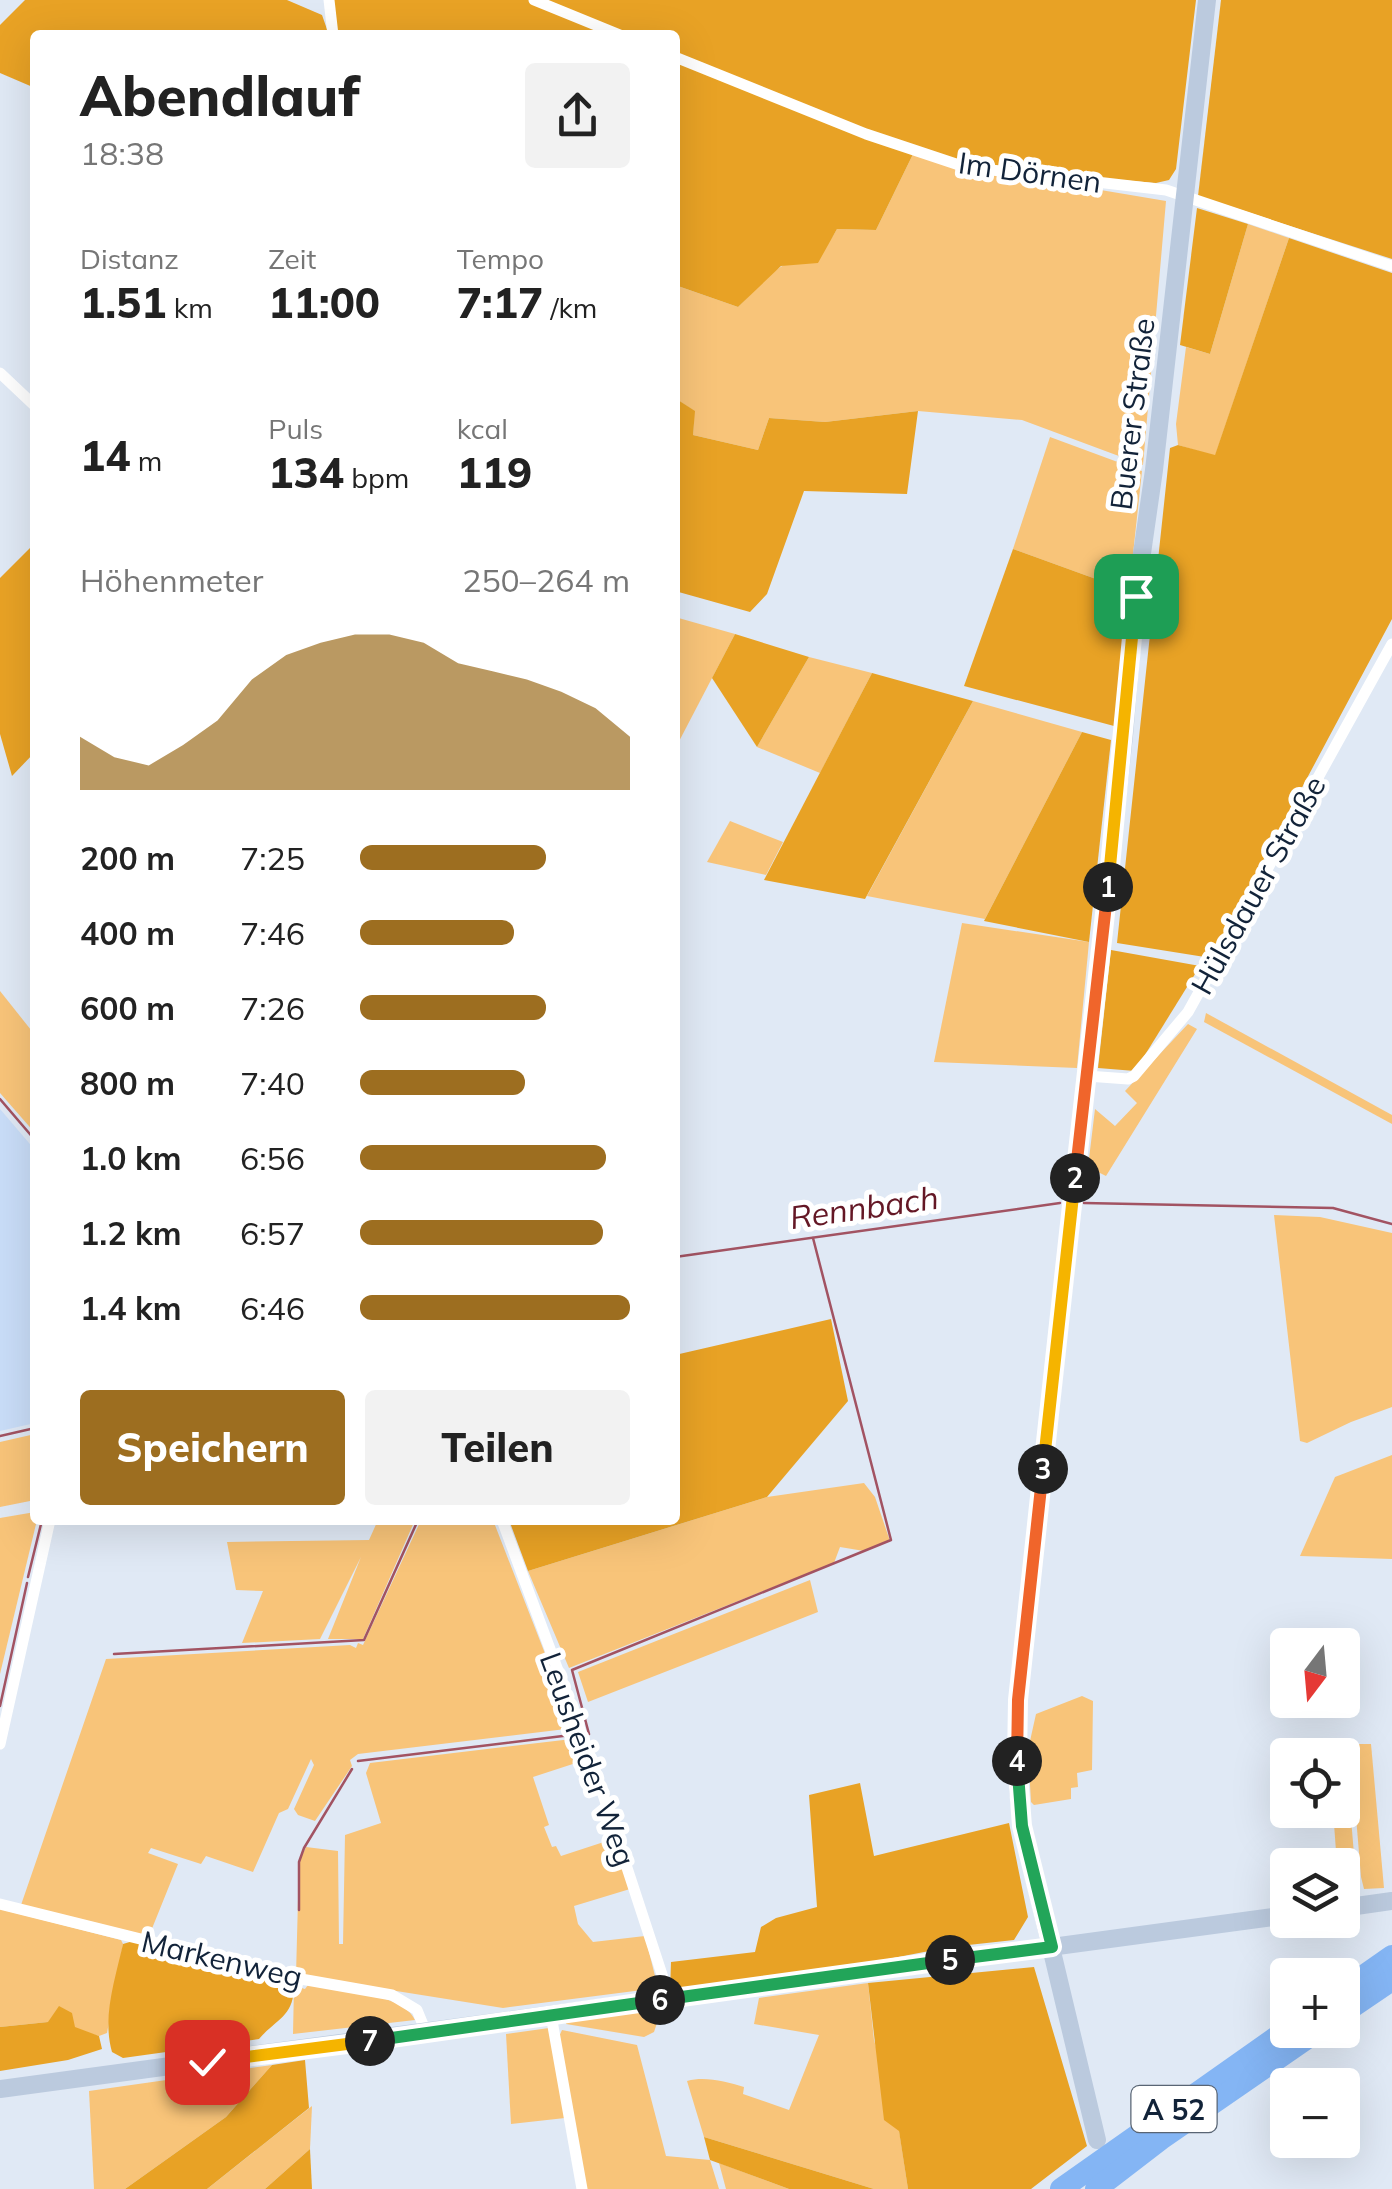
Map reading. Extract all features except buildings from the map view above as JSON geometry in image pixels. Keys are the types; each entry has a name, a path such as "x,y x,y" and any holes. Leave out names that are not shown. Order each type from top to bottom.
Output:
{"highway":[{"path":"1360,1978 1392,1956"},
{"path":"1360,2002 1392,1980"},
{"name":"A 52","path":"1061,2189 1270,2042"},
{"name":"A 52","path":"1096,2189 1293,2048"}],"main road":[{"name":"Buerer Straße","path":"1098,2140 1022,1826 1018,1700 1136,596 1208,0"},
{"path":"1360,1905 1392,1901"},
{"path":"0,2089 1270,1917"}],"street":[{"path":"329,0 332,30"},
{"path":"534,0 608,30"},
{"name":"Im Dörnen","path":"680,59 866,134 965,167 1166,190 1392,266"},
{"path":"0,374 30,401"},
{"name":"Hülsdauer Straße","path":"1087,1076 1134,1076 1188,1012 1392,644"},
{"path":"0,1744 49,1525"},
{"name":"Leusheider Weg","path":"504,1525 595,1770 670,1999"},
{"name":"Markenweg","path":"0,1904 284,1975 392,1995 418,2010 426,2032"},
{"path":"551,2015 582,2189"}],"shaded area":[{"path":"25,0 287,0 322,15 327,30 30,30 30,86 0,73 0,25"},
{"path":"329,0 1196,0 1176,169 1169,180 1156,183 965,167 915,150 876,230 837,229 818,263 781,266 738,307 680,287 680,30 332,30"},
{"path":"1221,0 1392,0 1392,259 1198,196"},
{"path":"915,150 965,167 1166,201 1143,465 1022,420 918,411 825,422 769,418 758,450 693,435 694,411 680,401 680,287 738,307 779,268 824,246 837,229 876,230"},
{"path":"1197,208 1248,224 1210,354 1180,345"},
{"path":"1248,224 1289,238 1215,456 1178,445 1176,424 1186,347 1210,354"},
{"path":"1289,238 1392,273 1392,619 1211,958 1117,943 1170,448 1178,445 1215,455"},
{"path":"680,401 695,411 693,435 758,450 769,418 825,422 918,411 907,494 804,491 767,594 750,612 680,592"},
{"path":"1050,437 1142,471 1129,591 1013,549"},
{"path":"30,548 30,757 12,776 0,734 0,578"},
{"path":"1013,549 1129,591 1114,726 964,686"},
{"path":"680,618 735,634 680,739"},
{"path":"735,634 809,657 757,747 712,678"},
{"path":"809,657 872,673 820,773 757,747"},
{"path":"872,673 973,701 865,899 764,880"},
{"path":"973,701 1082,732 985,919 867,896"},
{"path":"1082,732 1111,740 1089,942 984,921"},
{"path":"730,821 783,842 766,875 707,862"},
{"path":"962,923 1089,942 1077,1068 934,1062"},
{"path":"1111,950 1200,966 1135,1071 1098,1068"},
{"path":"0,991 30,1029 30,1127 0,1093"},
{"path":"1206,1013 1392,1115 1392,1124 1204,1022"},
{"path":"1188,1024 1197,1029 1106,1176 1088,1167 1095,1109 1115,1126 1137,1103 1125,1091"},
{"path":"0,1109 30,1144 30,1424 0,1431"},
{"path":"1274,1215 1320,1217 1392,1233 1392,1407 1307,1443 1300,1441"},
{"path":"831,1319 848,1401 767,1497 680,1524 680,1354"},
{"path":"30,1435 30,1501 0,1507 0,1442"},
{"path":"1392,1455 1392,1559 1300,1556 1335,1477"},
{"path":"864,1483 875,1497 890,1541 864,1551 840,1547 834,1563 569,1668 528,1571 767,1497"},
{"path":"30,1513 30,1525 36,1525 0,1674 0,1518"},
{"path":"376,1525 413,1525 363,1639 328,1639 361,1557 320,1639 242,1643 263,1591 236,1590 227,1542 369,1540"},
{"path":"419,1525 495,1525 574,1728 358,1754 350,1760 352,1766 315,1821 298,1815 294,1809 314,1765 311,1759 288,1809 279,1813 253,1872 206,1856 201,1864 151,1848 148,1853 178,1864 149,1936 21,1905 106,1659 363,1645"},
{"path":"511,1525 677,1525 528,1571"},
{"path":"810,1580 818,1612 588,1702 578,1672"},
{"path":"1082,1696 1093,1701 1092,1770 1077,1773 1078,1787 1071,1788 1071,1799 1034,1805 1028,1750 1036,1714"},
{"path":"572,1739 582,1761 533,1777 549,1825 544,1827 552,1847 556,1846 561,1856 613,1839 630,1889 574,1906 578,1924 593,1942 645,1936 658,1988 503,2008 296,1975 299,1862 306,1847 338,1851 339,1944 343,1944 345,1835 381,1823 366,1773 370,1763"},
{"path":"1360,1744 1371,1744 1384,1888 1364,1889 1359,1848"},
{"path":"860,1783 874,1856 1009,1823 1028,1917 1014,1940 670,1993 671,1962 755,1952 761,1927 776,1918 817,1907 809,1795"},
{"path":"1334,1828 1352,1828 1353,1848 1336,1848"},
{"path":"0,1909 121,1940 107,2033 99,2036 48,2022 0,2027"},
{"path":"133,1941 155,1951 294,1985 291,2004 259,2039 123,2058 112,2052 109,2012 123,1944"},
{"path":"1034,1967 1087,2146 1031,2189 908,2189 899,2131 884,2120 868,1983"},
{"path":"868,1983 874,2040 899,2130 908,2189 874,2189 704,2137 687,2081 709,2079 744,2087 743,2094 789,2110 819,2035 754,2024 759,1998"},
{"path":"308,1985 384,1998 408,2011 415,2020 293,2034 294,1986 305,1989"},
{"path":"59,2006 72,2013 75,2027 99,2036 102,2049 68,2060 0,2071 0,2027 48,2022"},
{"path":"658,2006 660,2014 654,2032 644,2037 566,2024 568,2018"},
{"path":"549,2028 565,2118 511,2124 506,2034"},
{"path":"562,2030 637,2045 666,2156 710,2160 719,2189 586,2189 558,2039"},
{"path":"305,2060 309,2108 207,2189 125,2189 226,2117 272,2065"},
{"path":"272,2065 226,2117 125,2189 94,2189 89,2091"},
{"path":"312,2106 310,2149 265,2189 207,2189"},
{"path":"704,2137 874,2189 789,2189 710,2160"},
{"path":"310,2149 312,2189 265,2189"},
{"path":"719,2163 789,2189 726,2189"}],"waterway":[{"name":"Rennbach","path":"0,1099 30,1134"},
{"name":"Rennbach","path":"680,1256 1060,1203"},
{"name":"Rennbach","path":"1084,1203 1333,1208 1392,1224"},
{"path":"589,1734 572,1670 891,1540 813,1238"},
{"path":"0,1436 30,1429"},
{"path":"28,1577 41,1525"},
{"path":"114,1654 364,1640 416,1525"},
{"path":"0,1706 27,1583"},
{"path":"358,1761 571,1735"},
{"path":"299,1910 299,1862 304,1848 352,1769"}],"route":[{"path":"207,2062 1052,1947 1022,1826 1018,1700 1136,596"}]}
